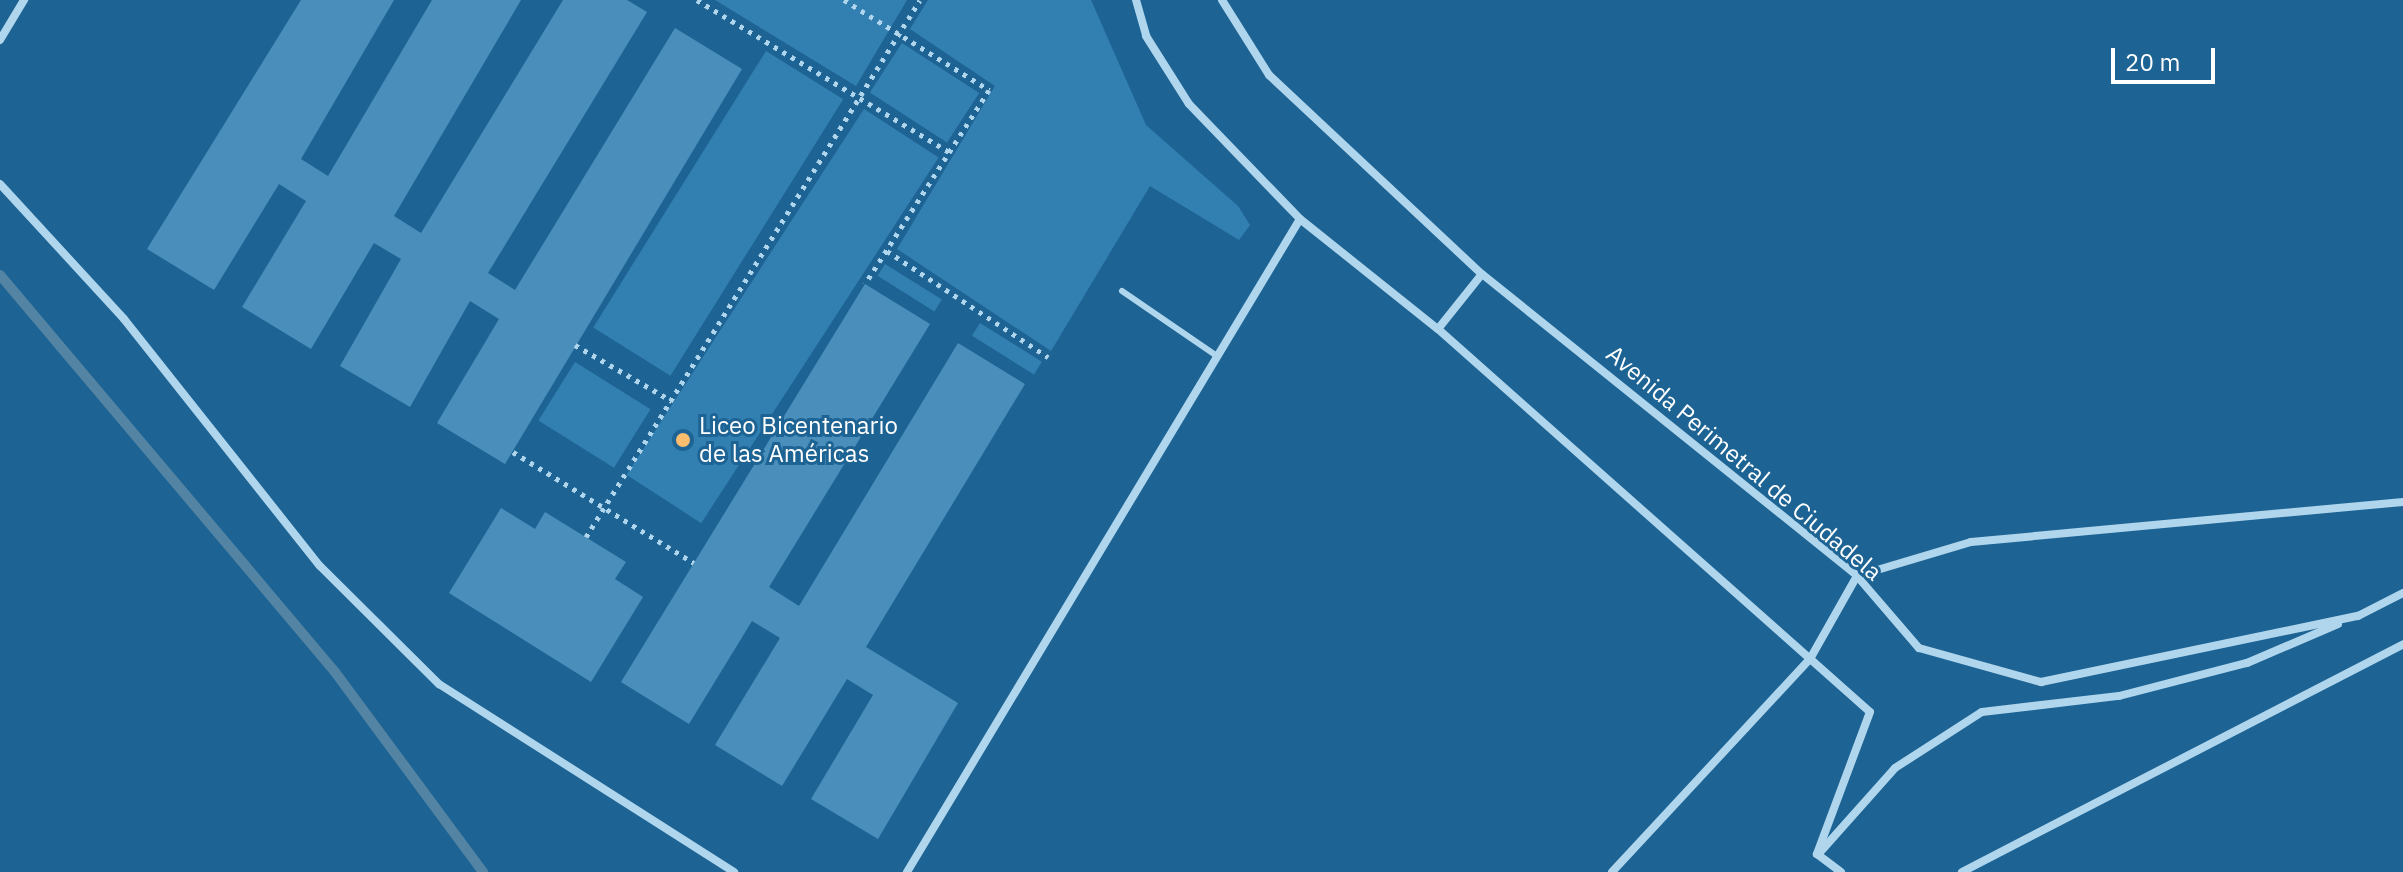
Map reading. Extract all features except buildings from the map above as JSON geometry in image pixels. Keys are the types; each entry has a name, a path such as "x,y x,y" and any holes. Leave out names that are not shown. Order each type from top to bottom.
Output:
{"street":[{"path":"0,40 24,0"},
{"path":"1136,0 1146,36 1189,104 1300,219 1438,329 1870,712 1817,854 1841,872"},
{"name":"Avenida Perimetral de Ciudadela","path":"1222,0 1269,75 1482,274 1857,576 1919,648 2041,682 2358,616"},
{"path":"0,184 124,319 320,566 439,684 734,872"},
{"path":"907,872 1300,219"},
{"path":"1438,329 1482,274"},
{"path":"1612,872 1810,659 1857,576 1971,542 2403,502"},
{"name":"Avenida Perimetral de Ciudadela","path":"1817,854 1895,768 1982,712 2134,692 2247,663 2358,616 2403,593"},
{"path":"1962,872 2403,644"}],"lane":[{"path":"1122,291 1217,356"}],"path":[{"path":"697,0 951,153"},
{"path":"844,0 989,90 865,284"},
{"path":"586,537 920,0"},
{"path":"887,251 1048,357"},
{"path":"575,345 672,401"},
{"path":"513,452 603,512 694,563"}],"shaded area":[{"path":"715,0 907,0 856,86"},
{"path":"928,0 1091,0 1146,125 1238,206 1250,225 1239,240 1150,186 1051,351 897,249 995,86 910,29"},
{"path":"902,43 979,93 947,143 870,92"},
{"path":"766,51 843,99 670,376 593,327"},
{"path":"864,109 939,157 701,523 627,475"},
{"path":"885,264 942,300 934,311 878,276"},
{"path":"980,323 1042,362 1034,374 972,336"},
{"path":"575,362 650,409 614,468 538,421"}],"waterway":[{"path":"0,275 335,672 483,872"}],"place":[{"name":"Liceo Bicentenario de las Américas","path":"683,440"}]}
